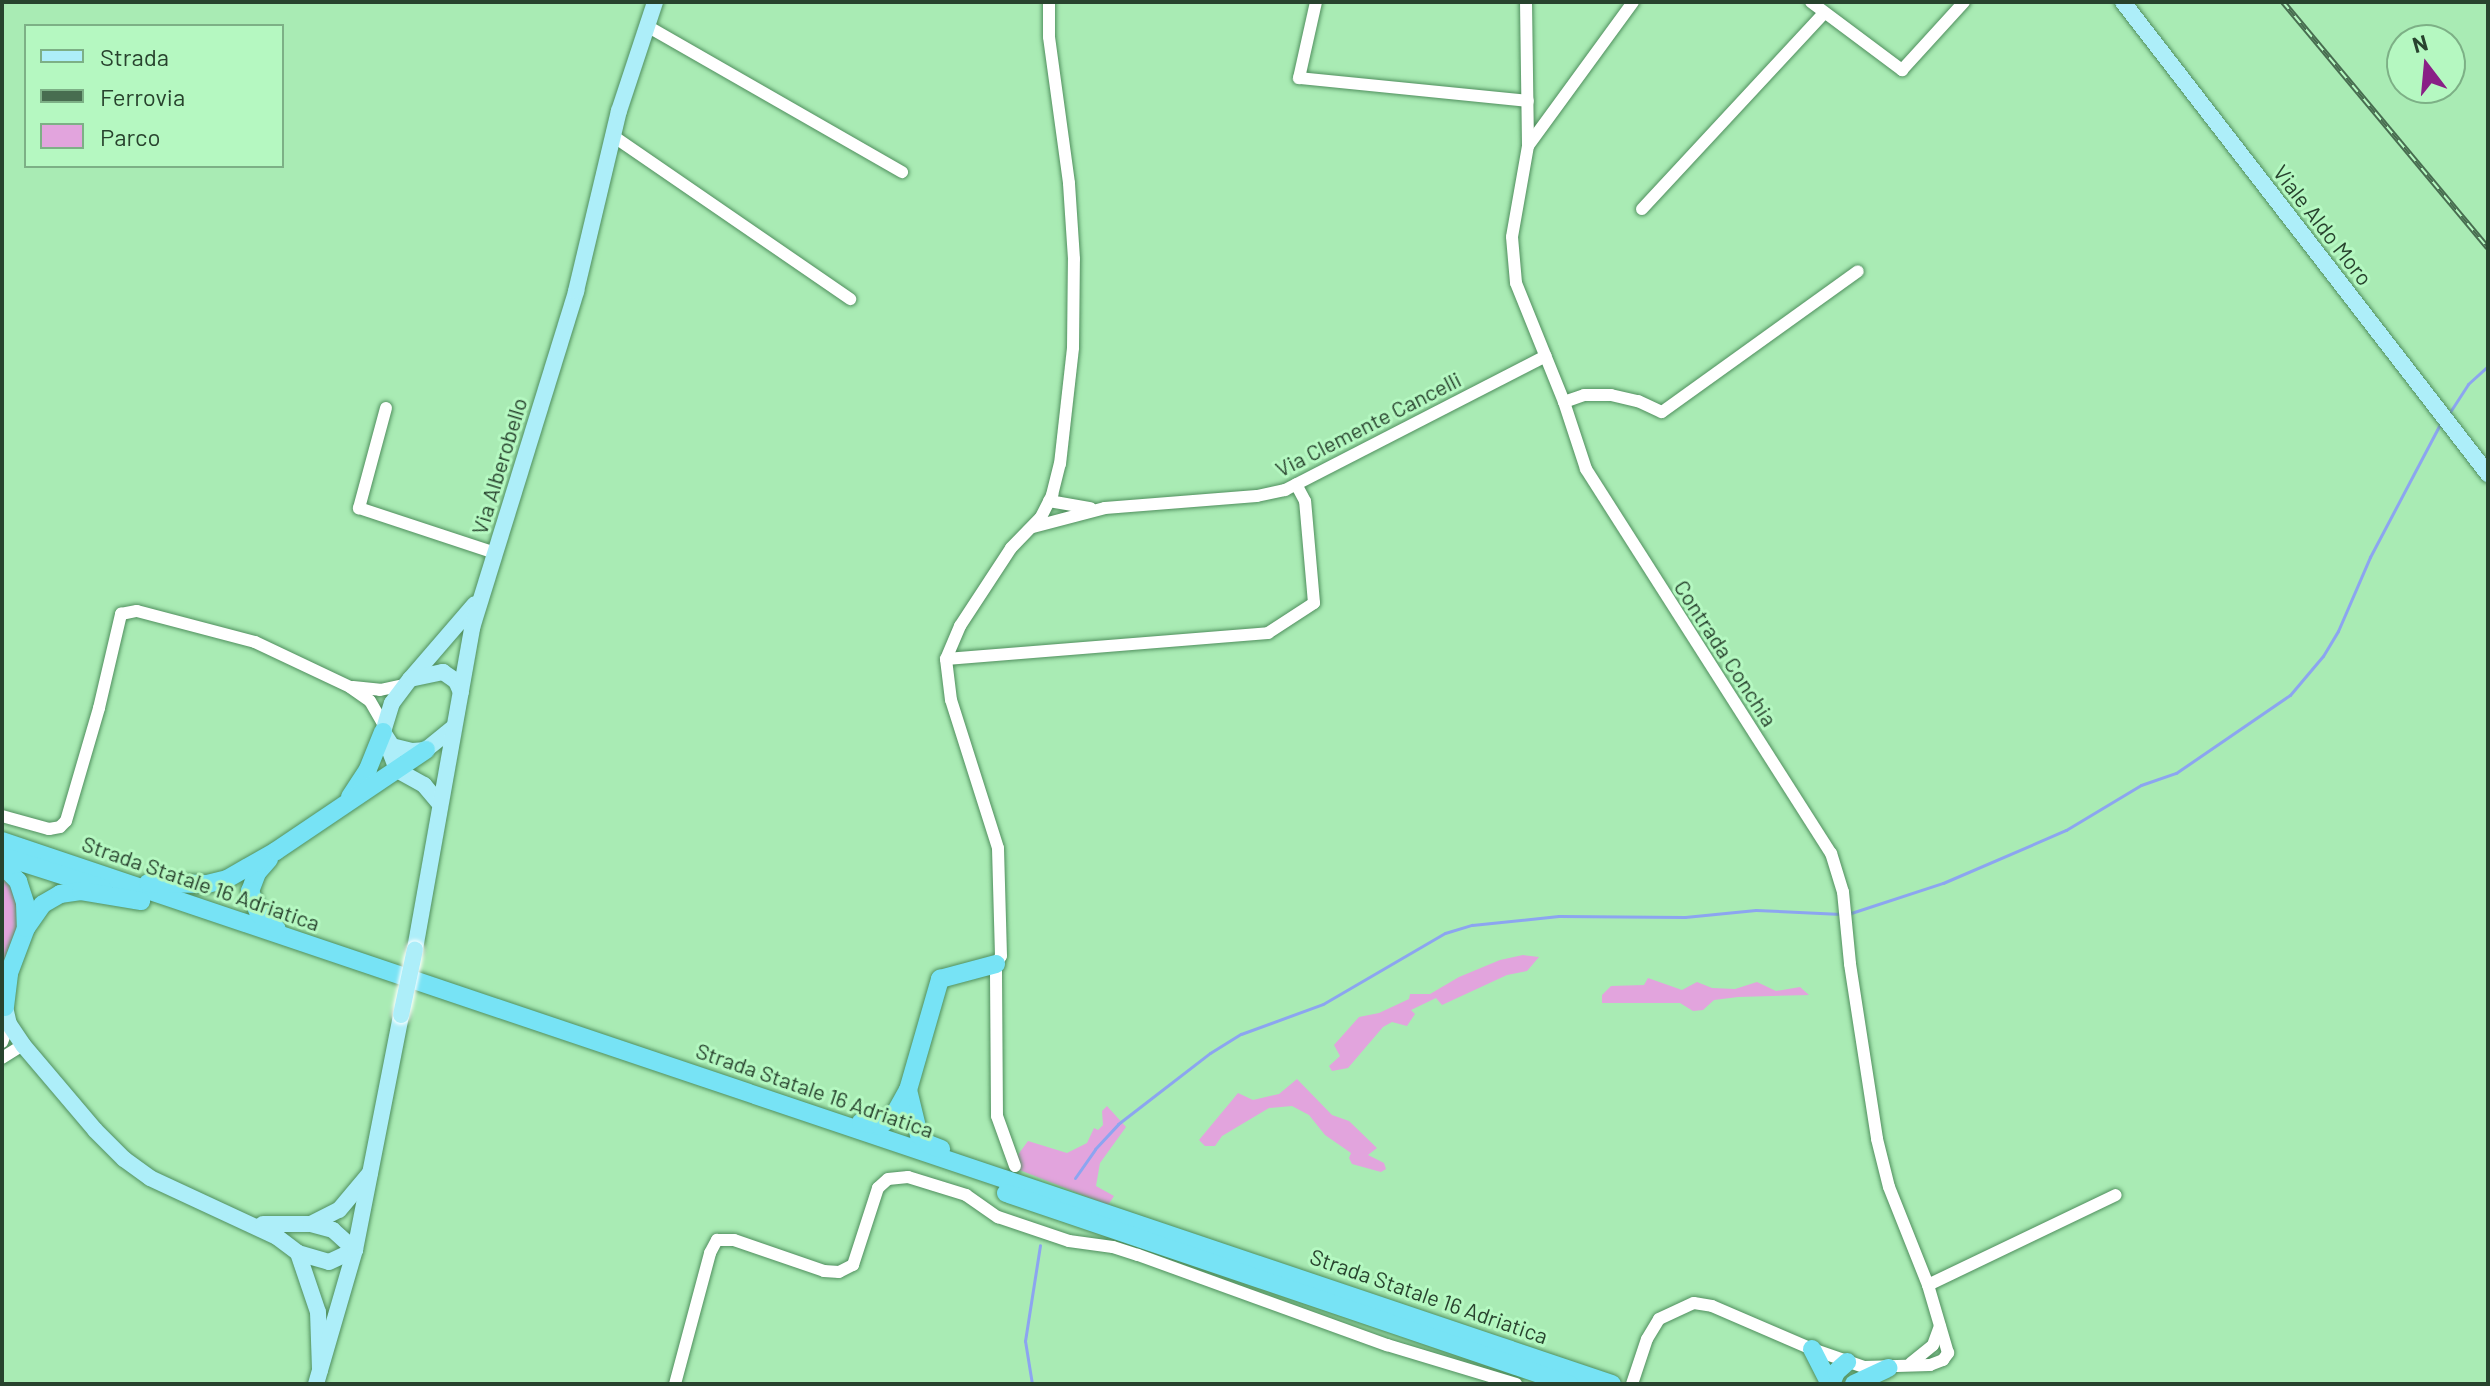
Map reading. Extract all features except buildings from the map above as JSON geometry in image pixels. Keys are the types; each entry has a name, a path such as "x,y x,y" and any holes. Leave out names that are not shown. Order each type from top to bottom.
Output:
{"highway":[{"path":"346,802 368,769 385,732"},
{"path":"110,878 171,885 207,884 227,879 276,851 426,750"},
{"name":"Strada Statale 16 Adriatica","path":"2,841 758,1096 1009,1172 1612,1384"},
{"path":"276,851 257,873 250,891 252,903 270,925 290,938"},
{"name":"Strada Statale 16 Adriatica","path":"2,856 1569,1384"},
{"path":"2,865 18,881 25,903 26,928"},
{"path":"5,1014 5,974 26,928 43,904 60,894 81,891 141,901"},
{"path":"758,1096 788,1097 874,1126 886,1124 908,1090 940,979 999,960"},
{"path":"908,1090 919,1135 928,1144 1009,1172"},
{"path":"1812,1349 1830,1384"},
{"path":"1830,1384 1836,1372 1847,1362"},
{"path":"1846,1384 1847,1362"},
{"path":"1854,1384 1888,1368"}],"main road":[{"name":"Via Alberobello","path":"318,1377 355,1250 415,949 454,727 482,596 576,291 613,136 655,2"},
{"name":"Viale Aldo Moro","path":"2123,2 2488,474"},
{"path":"440,804 424,785 397,770 385,732 407,682 482,596"},
{"path":"407,682 443,672 456,681 461,692"},
{"path":"385,732 402,749 426,750 454,727"},
{"path":"5,1014 23,1045 95,1130 124,1159 150,1178 250,1222 298,1253 329,1262 355,1250 333,1230 311,1224"},
{"path":"250,1222 283,1227 311,1224 339,1210 371,1171"},
{"path":"298,1253 318,1312 318,1377"}],"street":[{"path":"1009,1172 997,1116 998,848 951,700 946,659 960,626 1011,548 1047,504 1060,464 1073,348 1074,259 1066,157 1049,37 1049,2"},
{"path":"1316,2 1299,78 1528,101"},
{"name":"Contrada Conchia","path":"1526,2 1528,146 1512,237 1516,283 1564,402 1586,469 1831,853 1843,892 1850,964 1877,1139 1889,1187 1928,1285 1948,1353"},
{"path":"1528,146 1633,2"},
{"path":"1811,2 1902,70 1964,2"},
{"path":"1642,209 1824,13"},
{"path":"647,26 902,172"},
{"path":"613,136 850,299"},
{"path":"1564,402 1584,395 1611,395 1638,401 1662,412 1858,271"},
{"name":"Via Clemente Cancelli","path":"1030,528 1070,510 1257,496 1296,484 1546,356"},
{"path":"386,408 359,508 495,553"},
{"path":"946,659 1268,633 1314,603 1305,501 1296,484"},
{"path":"1054,487 1070,510"},
{"path":"1047,504 1070,510"},
{"path":"2,816 49,829 60,827 66,821 99,708 121,614 137,611 255,642 350,687 370,701 385,732"},
{"path":"350,687 380,690 407,682"},
{"path":"999,960 1015,955"},
{"path":"2,1042 5,1014"},
{"path":"2,1058 23,1045"},
{"path":"675,1384 710,1253 717,1240 734,1240 824,1271 839,1272 853,1265 878,1188 888,1179 908,1177 966,1195 1069,1241 1113,1247 1387,1345 1516,1384"},
{"path":"1928,1285 2116,1195"},
{"path":"1632,1384 1647,1339 1659,1319 1694,1303 1712,1306 1847,1362 1888,1368 1930,1365 1943,1360 1948,1353"},
{"path":"1908,1365 1927,1353 1940,1326"},
{"path":"1927,1353 1948,1353"}],"green space":[{"path":"2,869 15,886 17,927 2,966"},
{"path":"1523,955 1539,957 1527,971 1507,975 1442,1005 1436,998 1411,1010 1415,1014 1407,1026 1392,1022 1383,1027 1348,1068 1332,1071 1329,1066 1340,1056 1334,1045 1359,1017 1379,1013 1409,999 1410,994 1430,994 1459,977 1500,960"},
{"path":"1648,978 1682,990 1697,982 1712,988 1735,989 1757,982 1776,991 1800,987 1809,995 1714,1000 1703,1010 1693,1011 1680,1003 1602,1003 1602,995 1611,986 1644,985"},
{"path":"1297,1079 1332,1115 1349,1121 1377,1148 1368,1155 1384,1163 1386,1169 1381,1172 1352,1164 1349,1158 1351,1153 1325,1135 1309,1115 1292,1106 1269,1108 1222,1136 1215,1146 1205,1146 1199,1140 1238,1093 1253,1100 1279,1094"},
{"path":"1107,1106 1126,1127 1100,1163 1096,1186 1114,1196 1108,1205 1017,1169 1017,1156 1028,1141 1067,1153 1087,1143 1094,1128 1098,1130 1103,1125 1102,1111"}],"waterway":[{"path":"2448,415 2468,384 2488,366"},
{"path":"1848,914 1943,883 2066,830 2141,785 2176,773 2290,695 2323,656 2338,631 2370,557 2440,424"},
{"path":"1075,1178 1095,1149 1118,1124 1210,1053 1241,1034 1323,1004 1445,933 1472,925 1559,916 1685,917 1756,910 1841,914"},
{"path":"1032,1384 1025,1341 1040,1245"}],"railway":[{"path":"2283,2 2488,248"}]}
